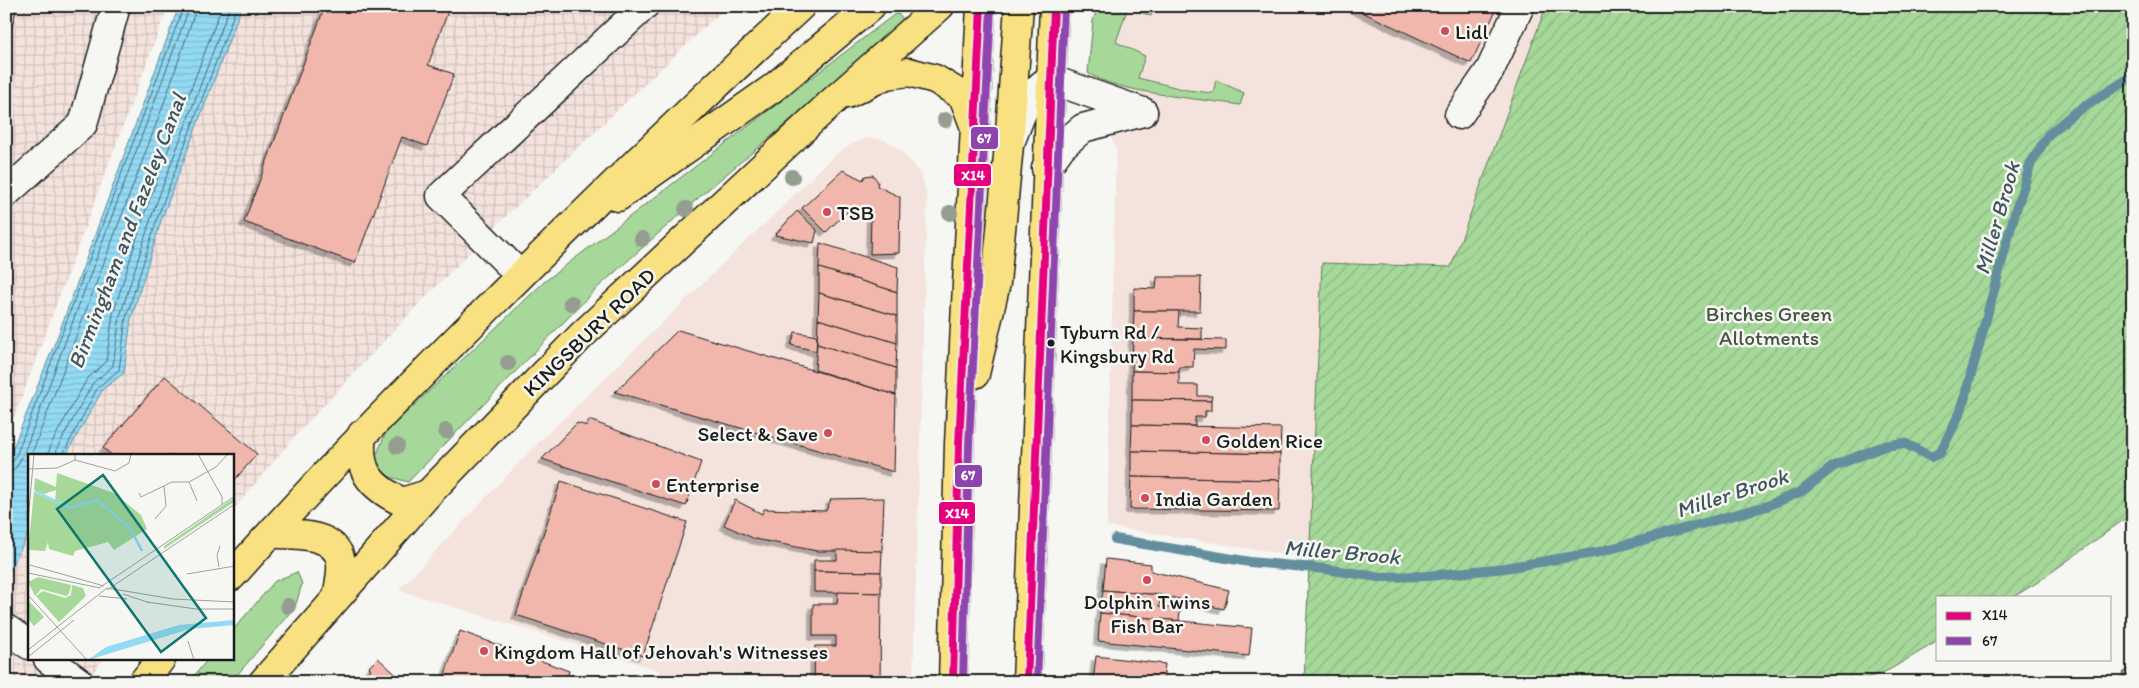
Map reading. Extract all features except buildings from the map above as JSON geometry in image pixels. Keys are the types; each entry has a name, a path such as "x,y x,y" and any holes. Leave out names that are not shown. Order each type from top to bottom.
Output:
{"main road":[{"path":"234,574 362,434 553,242 676,121 801,6"},
{"path":"553,242 774,88 871,6"},
{"name":"KINGSBURY ROAD","path":"263,682 428,494 582,335 834,101 940,6"},
{"path":"953,682 959,444 981,6"},
{"path":"959,444 996,283 1009,145 1019,6"},
{"path":"1027,682 1046,168 1054,6"},
{"path":"834,101 886,75 909,72 935,79 963,96 975,126"},
{"path":"362,434 360,451 362,465 370,478 390,496 402,502 428,494"},
{"path":"271,534 313,537 327,542 341,561 337,598"},
{"path":"143,682 160,660"}],"lane":[{"path":"6,193 83,124 116,6"},
{"path":"520,276 440,196 644,6"},
{"path":"1459,115 1490,70 1520,6"},
{"path":"1009,145 1026,104 1036,88 1050,79 1143,112 1083,128 1062,146 1046,168"},
{"path":"49,660 79,682"}],"shaded area":[{"path":"6,6 168,6 6,439"},
{"path":"242,6 727,6 502,220 415,308 298,433 234,509 234,454 67,454 103,389 124,373 131,319 162,218"},
{"path":"1098,6 1546,6 1451,267 1322,263 1310,558 1107,526 1116,150 1088,73 1093,21"},
{"path":"868,138 885,140 901,151 915,166 922,178 927,198 913,682 659,682 659,670 399,590 529,452 836,154 852,144"},
{"path":"28,534 28,660 103,660 85,682 6,682 6,579"}],"green space":[{"path":"1098,6 1155,6 1151,16 1128,7 1116,42 1145,56 1138,78 1187,90 1213,93 1216,80 1244,93 1240,105 1183,98 1119,86 1088,73 1093,21"},
{"name":"Birches Green Allotments","path":"1546,6 2133,6 2133,513 2038,582 2015,596 1936,596 1936,642 1889,670 1858,682 1304,682 1322,263 1451,267"},
{"path":"895,14 900,15 905,24 705,192 596,289 408,482 387,476 374,461 386,432 544,282"},
{"path":"297,572 302,584 295,607 231,682 189,682 207,660 234,660 234,629 275,581"}],"water":[{"name":"Birmingham and Fazeley Canal","path":"179,6 242,6 162,218 131,319 124,373 103,389 67,454 28,454 28,534 6,579 6,465 58,335"}],"waterway":[{"name":"Miller Brook","path":"1115,539 1250,562 1326,569 1378,577 1428,576 1505,568 1599,552 1767,506 1802,491 1834,466 1884,446 1904,443 1931,457 1940,453 1961,411 2014,216 2031,163 2048,135 2073,114 2133,76"}],"transit line":[{"name":"X14","path":"953,682 959,444 981,6"},
{"name":"X14","path":"1027,682 1054,6"},
{"name":"67","path":"1037,682 1064,6"},
{"name":"67","path":"963,682 969,444 991,7"}],"place":[{"name":"Lidl","path":"1445,31"},
{"name":"TSB","path":"827,212"},
{"name":"Tyburn Rd / Kingsbury Rd","path":"1051,343"},
{"name":"Select & Save","path":"828,433"},
{"name":"Golden Rice","path":"1206,440"},
{"name":"Enterprise","path":"656,484"},
{"name":"India Garden","path":"1145,498"},
{"name":"Dolphin Twins Fish Bar","path":"1147,580"},
{"name":"Kingdom Hall of Jehovah's Witnesses","path":"484,651"}]}
